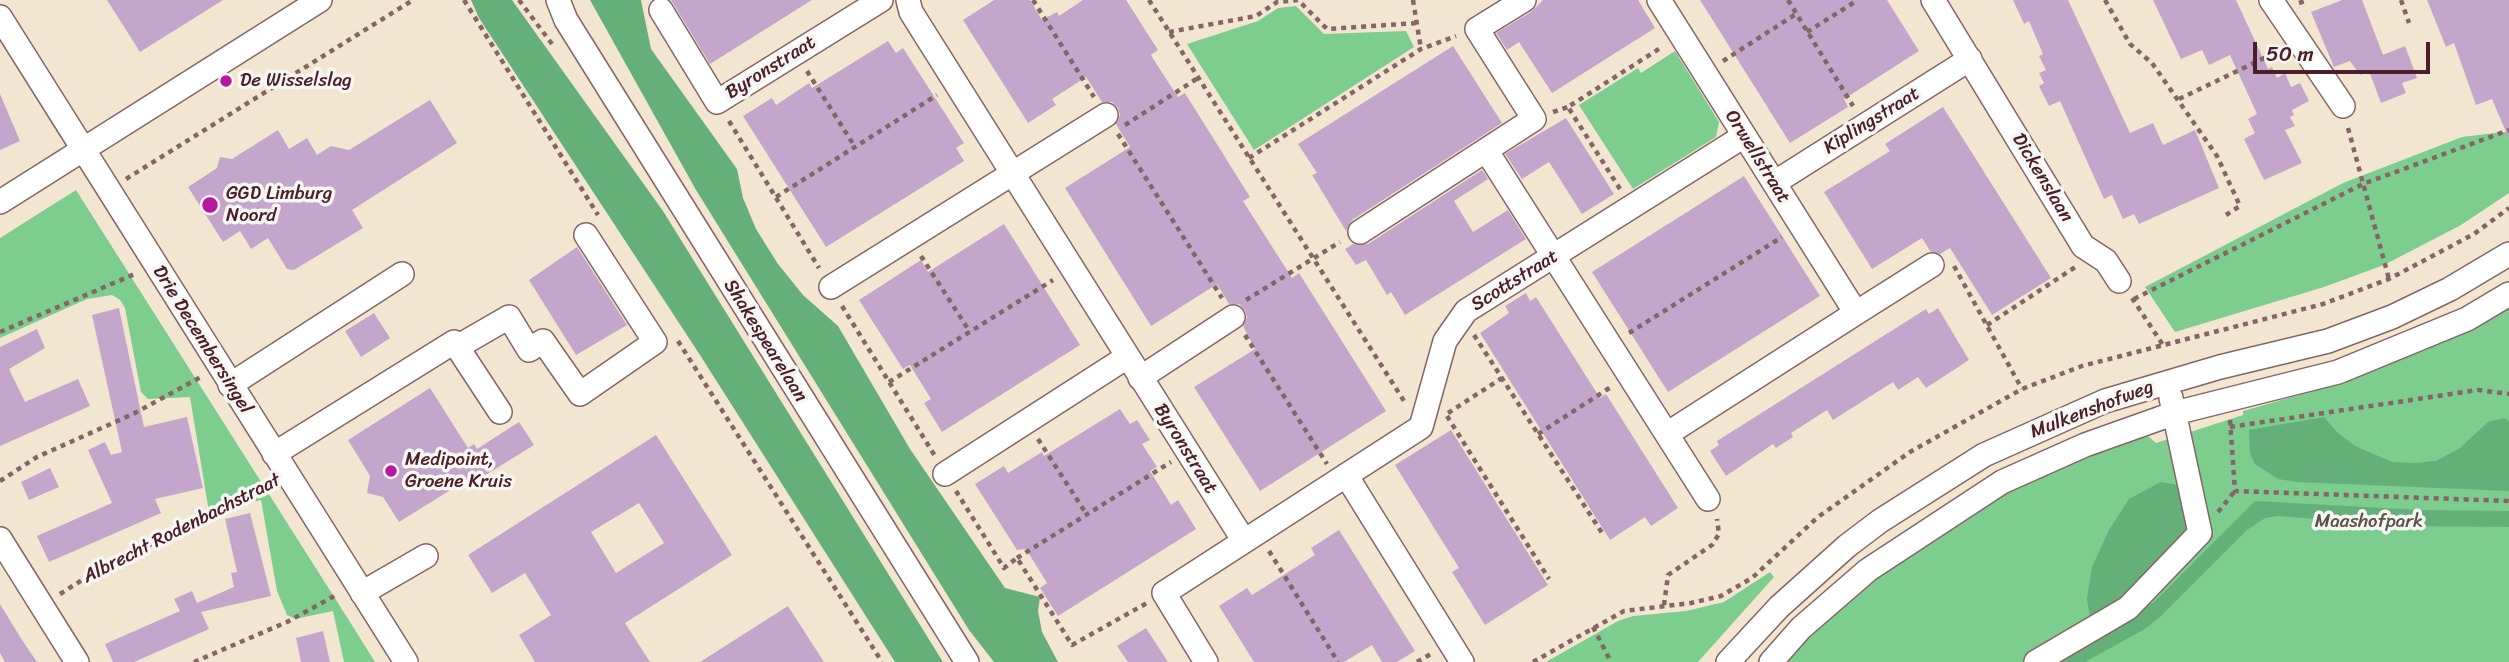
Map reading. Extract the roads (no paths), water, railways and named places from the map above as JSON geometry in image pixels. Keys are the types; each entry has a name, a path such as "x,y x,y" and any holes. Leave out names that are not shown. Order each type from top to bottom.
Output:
{"street":[{"name":"Shakespearelaan","path":"548,0 562,10 967,662"},
{"name":"Byronstraat","path":"661,10 718,102 881,0"},
{"name":"Byronstraat","path":"908,0 911,12 1127,357 1187,451 1250,537"},
{"path":"1360,232 1534,119 1477,29 1524,0"},
{"name":"Orwellstraat","path":"1659,0 1856,313"},
{"name":"Dickenslaan","path":"1933,0 2083,246 2106,261 2119,281"},
{"path":"2272,0 2343,106"},
{"path":"0,202 314,2"},
{"name":"Drie Decembersingel","path":"0,18 406,662"},
{"name":"Kiplingstraat","path":"1774,183 1970,59"},
{"path":"831,287 1106,115"},
{"name":"Scottstraat","path":"1342,478 1421,427 1445,341 1462,316 1744,136"},
{"path":"1486,150 1708,499"},
{"path":"457,348 509,317 529,349 544,341 580,394 655,342 586,234"},
{"name":"Mulkenshofweg","path":"1728,662 1810,577 1880,521 1984,455 2105,401 2167,382 2328,341 2392,317 2438,295 2509,254"},
{"path":"1667,434 1932,265"},
{"path":"224,376 402,274"},
{"name":"Mulkenshofweg","path":"1771,662 1833,599 1900,547 1967,502 2043,462 2175,413 2364,363 2468,318 2509,294"},
{"path":"1140,377 1232,314"},
{"path":"274,454 454,342 500,412"},
{"path":"945,474 1127,357"},
{"path":"2036,662 2128,608 2200,533 2167,382"},
{"path":"1206,662 1164,593 1342,478 1462,662"},
{"path":"0,539 9,573 41,606 77,662"},
{"path":"360,589 426,556"}],"place":[{"name":"De Wisselslag","path":"226,81"},
{"name":"GGD Limburg Noord","path":"210,205"},
{"name":"Medipoint, Groene Kruis","path":"391,471"}],"park label":[{"name":"Maashofpark","path":"2369,522"}]}
